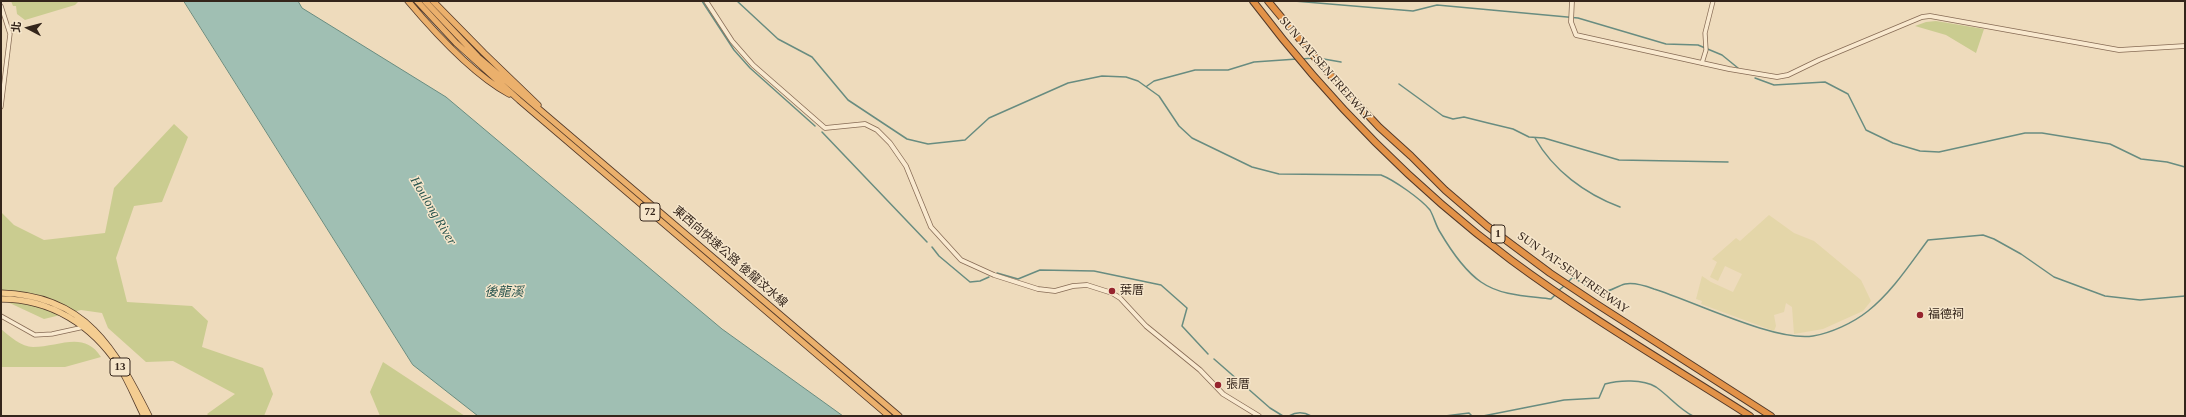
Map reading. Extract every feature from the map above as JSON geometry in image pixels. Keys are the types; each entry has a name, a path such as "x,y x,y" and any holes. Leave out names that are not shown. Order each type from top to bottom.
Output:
{"highway":[{"path":"408,1 451,47 482,75 497,88 519,100"},
{"name":"東西向快速公路 後龍汶水線","path":"417,1 466,52 519,100 889,416"},
{"name":"東西向快速公路 後龍汶水線","path":"425,1 478,57 899,416"},
{"path":"433,1 484,54 532,97 546,114"},
{"name":"SUN YAT-SEN FREEWAY","path":"1254,1 1283,40 1342,108 1372,140 1438,201 1512,260 1549,286 1750,416"},
{"name":"SUN YAT-SEN FREEWAY","path":"1268,1 1321,66 1379,127 1445,190 1487,226 1582,294 1771,416"}],"main road":[{"name":"13","path":"1,293 38,298 91,327 111,348 124,366 149,416"},
{"name":"13","path":"1,299 38,303 74,317 106,349 120,368 144,416"}],"street":[{"path":"706,1 732,41 753,65 826,128 865,124 877,130 886,139 906,166 931,227 961,260 994,275 1038,289 1055,291 1073,286 1087,285 1112,293 1120,298 1146,326 1200,370 1223,394 1259,416"},
{"path":"1572,1 1571,20 1573,30 1576,35 1768,76 1788,76 1819,60 1922,17 1930,16 2119,50 2185,46"},
{"path":"1702,63 1706,47 1705,33 1713,1"},
{"path":"1,6 10,34 1,107"},
{"path":"1,316 35,334 52,334 84,327 91,327"}],"shaded area":[{"path":"1769,215 1794,233 1814,241 1861,280 1871,301 1863,311 1823,329 1794,334 1792,307 1786,303 1784,312 1774,315 1776,326 1774,331 1701,304 1702,301 1696,299 1702,276 1711,282 1733,292 1742,274 1725,266 1718,281 1710,277 1717,262 1712,259 1736,238 1740,241"}],"green space":[{"path":"11,1 79,1 75,5 25,20 17,14 16,6 13,6"},
{"path":"1936,21 1984,29 1976,53 1946,35 1915,26 1926,22"},
{"path":"174,124 188,137 162,202 134,206 116,258 127,302 192,306 208,321 202,347 263,368 273,394 264,416 209,416 207,414 235,394 173,361 146,362 108,328 102,313 81,310 44,319 1,299 1,212 14,225 44,240 105,233 114,188"},
{"path":"1,329 16,341 29,347 79,342 87,344 101,357 65,367 1,367"},
{"path":"383,362 465,416 380,416 370,392"}],"water":[{"name":"後龍溪","path":"184,1 298,1 302,8 446,97 722,329 843,416 478,416 413,365"}],"waterway":[{"path":"702,1 734,50 750,68 815,126"},
{"path":"737,1 778,39 812,57 848,100 907,139 928,144 965,140 989,118 1068,83 1102,76 1126,77 1138,81 1159,96 1179,126 1192,138 1252,167 1279,174 1381,175 1386,177 1414,195 1430,210 1439,230 1453,252 1469,272 1481,282 1489,287 1514,295 1551,299 1556,294"},
{"path":"1294,1 1413,11 1437,5 1578,18 1666,44 1698,45 1722,55 1738,68"},
{"path":"1302,59 1313,58"},
{"path":"1318,58 1341,62"},
{"path":"1147,86 1154,81 1195,70 1228,70 1254,62 1297,59"},
{"path":"1755,78 1774,85 1825,82 1848,94 1866,130 1893,143 1920,151 1939,152 2025,133 2042,133 2110,144 2141,159 2167,162 2185,167"},
{"path":"1399,84 1443,116 1453,119 1464,117 1513,129 1529,137 1544,138 1619,160 1728,162"},
{"path":"822,132 927,242"},
{"path":"1535,138 1542,150 1571,180 1594,195 1620,207"},
{"path":"1567,283 1573,277 1598,292 1608,291 1625,284 1640,285 1756,327 1778,333 1797,336 1813,336 1827,333 1842,327 1856,320 1868,311 1893,287 1928,240 1983,235 1994,239 2021,254 2054,277 2105,296 2140,300 2185,296"},
{"path":"932,247 939,256 970,282 980,281 989,277"},
{"path":"997,273 1018,279 1040,270 1094,271 1161,285 1187,308 1182,326 1208,354"},
{"path":"1558,291 1564,286"},
{"path":"1214,359 1270,408 1283,416"},
{"path":"1483,416 1564,400 1599,398 1605,384 1631,381 1651,384 1683,410 1693,416"},
{"path":"1289,416 1300,413 1311,416"},
{"path":"1445,416 1469,413 1472,416"}],"place":[{"name":"葉厝","path":"1112,291"},
{"name":"福德祠","path":"1920,315"},
{"name":"張厝","path":"1218,385"}],"water label":[{"name":"Houlong River","path":"433,211"}]}
